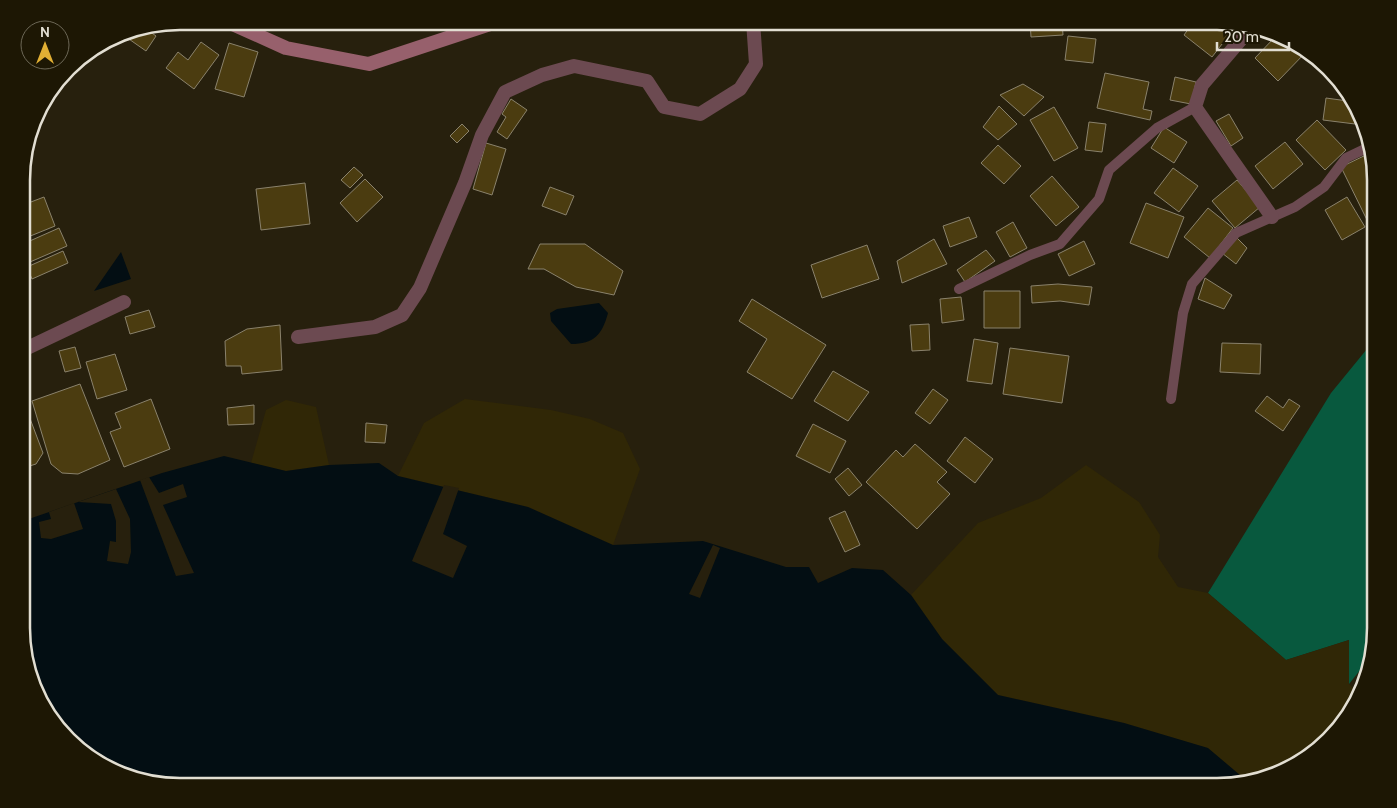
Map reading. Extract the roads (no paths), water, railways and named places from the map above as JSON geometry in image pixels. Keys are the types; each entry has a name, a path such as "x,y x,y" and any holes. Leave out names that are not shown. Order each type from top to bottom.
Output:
{"main road":[{"path":"246,30 286,48 369,64 472,30"}],"street":[{"path":"298,336 375,326 402,315 420,288 465,183 482,135 505,92 542,75 574,66 647,80 664,107 700,114 740,89 756,64 754,30"},
{"path":"1246,33 1202,85 1195,107 1272,216"},
{"path":"30,347 124,302"}],"lane":[{"path":"959,289 1030,255 1060,244 1099,199 1109,170 1157,128 1195,107"},
{"path":"1171,399 1183,313 1192,284 1236,233 1295,206 1324,187 1346,158 1364,149"}]}
